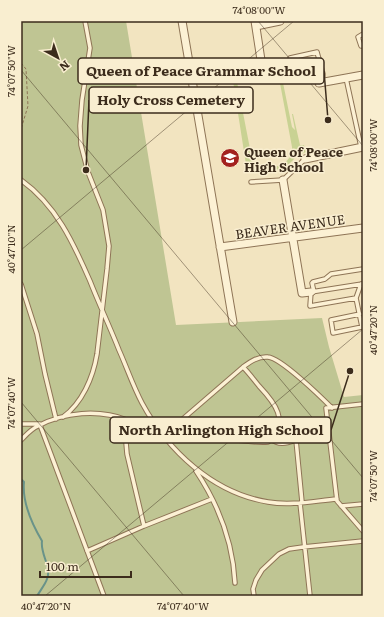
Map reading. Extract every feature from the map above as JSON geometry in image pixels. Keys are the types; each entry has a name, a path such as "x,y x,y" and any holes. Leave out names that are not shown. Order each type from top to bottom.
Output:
{"street":[{"path":"182,21 233,322"},
{"path":"261,60 255,23 280,21"},
{"path":"320,83 363,75"},
{"path":"305,159 362,147"},
{"path":"284,180 302,293 312,292"},
{"name":"BEAVER AVENUE","path":"220,247 363,228"}],"lane":[{"path":"63,417 74,407 88,386 95,363 107,270 108,237 103,210 83,155 80,136 82,100 90,48 85,21"},
{"path":"363,34 358,37 361,46 363,46"},
{"path":"290,58 317,52 323,74 320,83"},
{"path":"346,78 362,147"},
{"path":"251,182 284,180 305,159"},
{"path":"21,180 41,197 60,221 77,252 140,398 163,436 194,468 223,487 248,497 268,502 281,504 337,499"},
{"path":"356,298 310,306 313,282 325,279 331,274 363,269"},
{"path":"21,284 38,334 45,374 56,419"},
{"path":"312,292 362,284"},
{"path":"360,314 331,320 333,333 362,328 360,314 356,298 362,284"},
{"path":"163,436 243,367 256,359 269,357 281,363 332,408"},
{"path":"172,428 185,434 218,440 268,442 274,436 279,423 275,404 243,367"},
{"path":"363,404 326,408 337,499 363,531"},
{"path":"21,440 28,433 41,425 56,419 80,414 98,413 113,416 149,432 163,436"},
{"path":"124,420 127,454 144,526"},
{"path":"21,424 41,425"},
{"path":"41,425 104,596"},
{"path":"271,439 276,443 287,443 296,440 310,596"},
{"path":"194,468 212,499 229,543 235,583"},
{"path":"88,551 144,526 212,499"},
{"path":"342,506 363,504"},
{"path":"249,595 254,595 253,589 262,570 279,554 289,549 363,540"}],"path":[{"path":"21,63 26,69 28,106 21,129"}],"green space":[{"path":"21,21 126,21 176,325 322,318 344,397 363,395 363,596 21,596"},
{"path":"258,64 271,65 281,73 292,127 295,130 293,114 300,145 304,145 306,152 298,155 284,169 247,171 233,81 236,73 246,67","holes":["265,67 275,71 279,78 292,147 288,160 283,164 269,168 256,164 252,159 237,82 240,74 247,70"]}],"waterway":[{"path":"21,479 24,482 26,505 31,520 42,541 48,570 46,581 37,596"}],"place":[{"name":"Queen of Peace Grammar School","path":"328,120"},
{"name":"Queen of Peace High School","path":"230,158"},
{"name":"Holy Cross Cemetery","path":"86,170"},
{"name":"North Arlington High School","path":"350,371"}]}
